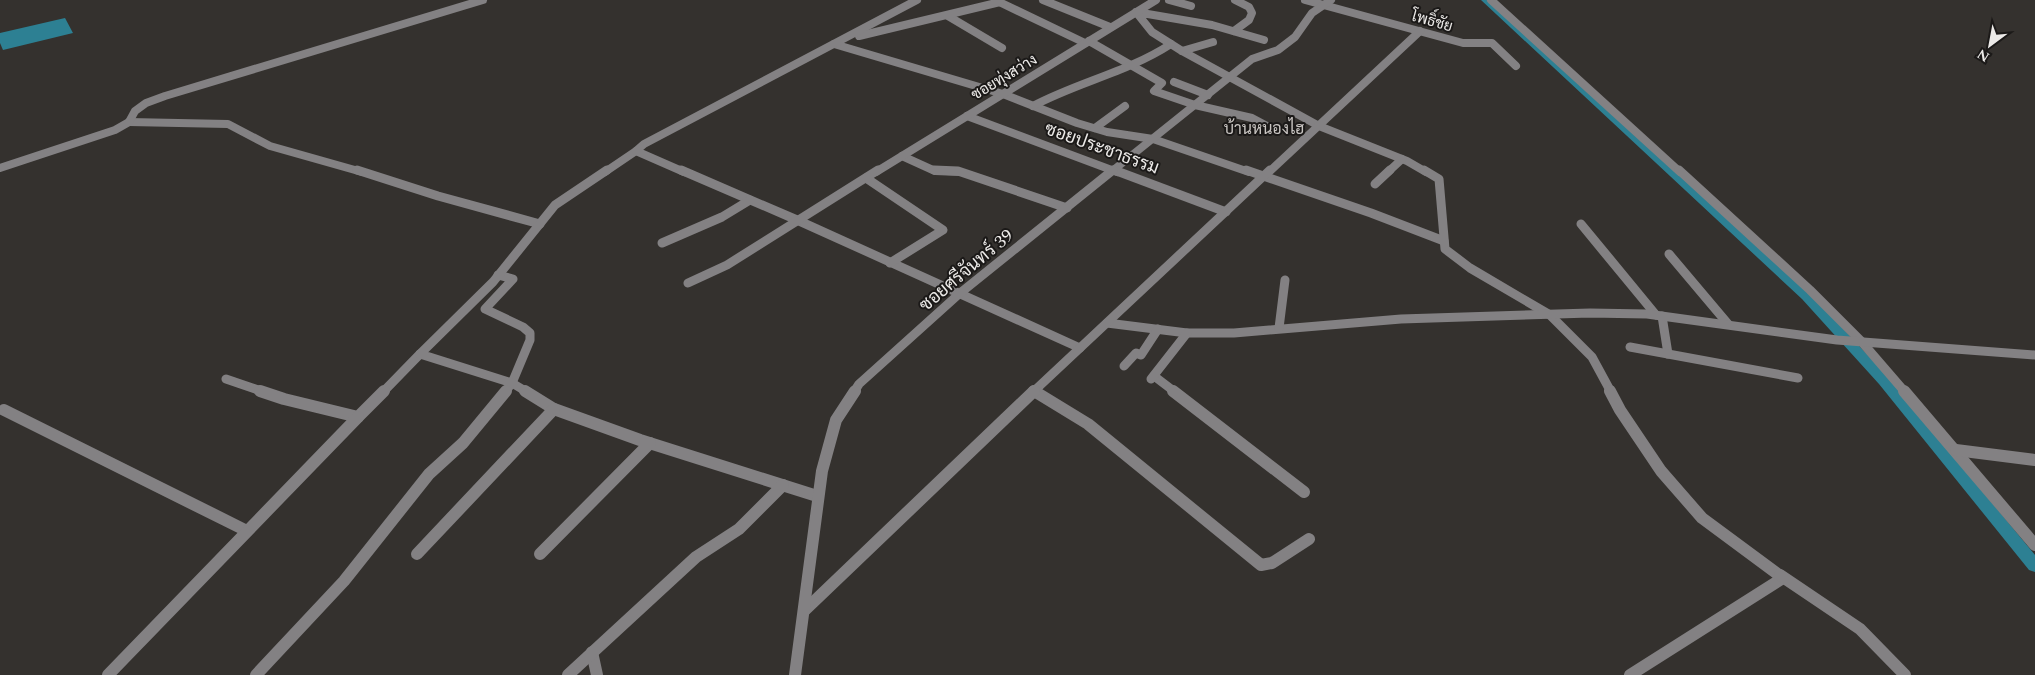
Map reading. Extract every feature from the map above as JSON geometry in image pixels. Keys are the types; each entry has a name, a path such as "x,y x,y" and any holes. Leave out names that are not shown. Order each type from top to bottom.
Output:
{"street":[{"path":"129,122 135,111 146,103 164,96 483,0"},
{"path":"837,45 917,0"},
{"path":"1043,0 1110,27"},
{"name":"ซอยทุ่งสว่าง","path":"688,283 726,265 1156,0"},
{"path":"1169,0 1191,6"},
{"path":"1234,0 1249,7 1252,13 1249,20 1234,31"},
{"name":"โพธิ์ชัย","path":"1305,0 1327,3 1463,43 1492,43 1516,66"},
{"path":"1490,0 1810,290 1956,450 2035,545"},
{"path":"108,675 498,275 555,205 644,144 856,36 948,16 997,1 1087,42 1162,83 1154,91 1195,105 1252,118 1267,126"},
{"name":"ซอยศรีจันทร์ 39","path":"794,675 804,611 817,496 822,471 836,420 859,384 960,294 1230,76 1252,59 1278,50 1295,37 1312,13 1327,3"},
{"path":"1136,12 1181,19 1264,40"},
{"path":"1136,12 1152,32 1182,51 1319,126 1402,158 1439,179 1445,249 1470,268 1550,315 1592,357 1620,410 1661,470 1702,518 1783,578 1630,675"},
{"path":"948,16 1002,48"},
{"path":"804,611 1034,391 1420,31"},
{"path":"1182,51 1213,42"},
{"path":"1033,106 1086,81 1130,66 1162,51 1171,44"},
{"path":"837,45 1002,94 1107,132 1153,139 1263,178 1371,213 1444,241"},
{"path":"1174,82 1208,95"},
{"path":"1095,128 1125,106"},
{"name":"ซอยประชาธรรม","path":"967,116 1226,212"},
{"path":"0,168 115,130 129,122 228,124 270,146 540,224"},
{"path":"636,151 797,220 1080,348"},
{"path":"902,156 935,172 958,171 1067,208"},
{"path":"1375,184 1402,158"},
{"path":"866,178 942,230 890,263"},
{"path":"662,243 722,217 750,200"},
{"path":"1581,224 1659,315 1668,354"},
{"path":"1669,254 1728,324"},
{"path":"256,675 344,581 430,474 463,443 512,383 530,340 530,333 523,327 485,309 512,279 498,275"},
{"path":"1279,328 1285,280"},
{"path":"1107,323 1187,333 1234,332 1401,319 1590,313 1659,315 1836,340 2035,355"},
{"path":"1124,366 1136,354 1141,355 1158,329"},
{"path":"1187,333 1153,378 1304,492"},
{"path":"1630,347 1798,378"},
{"path":"420,354 512,383 554,409 650,443 817,496"},
{"path":"226,379 284,399 358,417"},
{"path":"1034,391 1088,424 1260,565 1272,563 1309,539"},
{"path":"417,554 483,483 508,461 554,409"},
{"path":"4,410 247,531"},
{"path":"540,554 650,443"},
{"path":"1956,450 2035,460"},
{"path":"568,675 696,557 739,529 783,485"},
{"path":"1765,564 1860,629 1906,675"},
{"path":"592,652 597,675"}],"water":[{"path":"65,18 73,33 3,50 0,43 0,33"}],"waterway":[{"path":"1485,0 1806,296 1884,381 2035,566"}],"district":[{"name":"บ้านหนองไฮ","path":"1264,128"}]}
